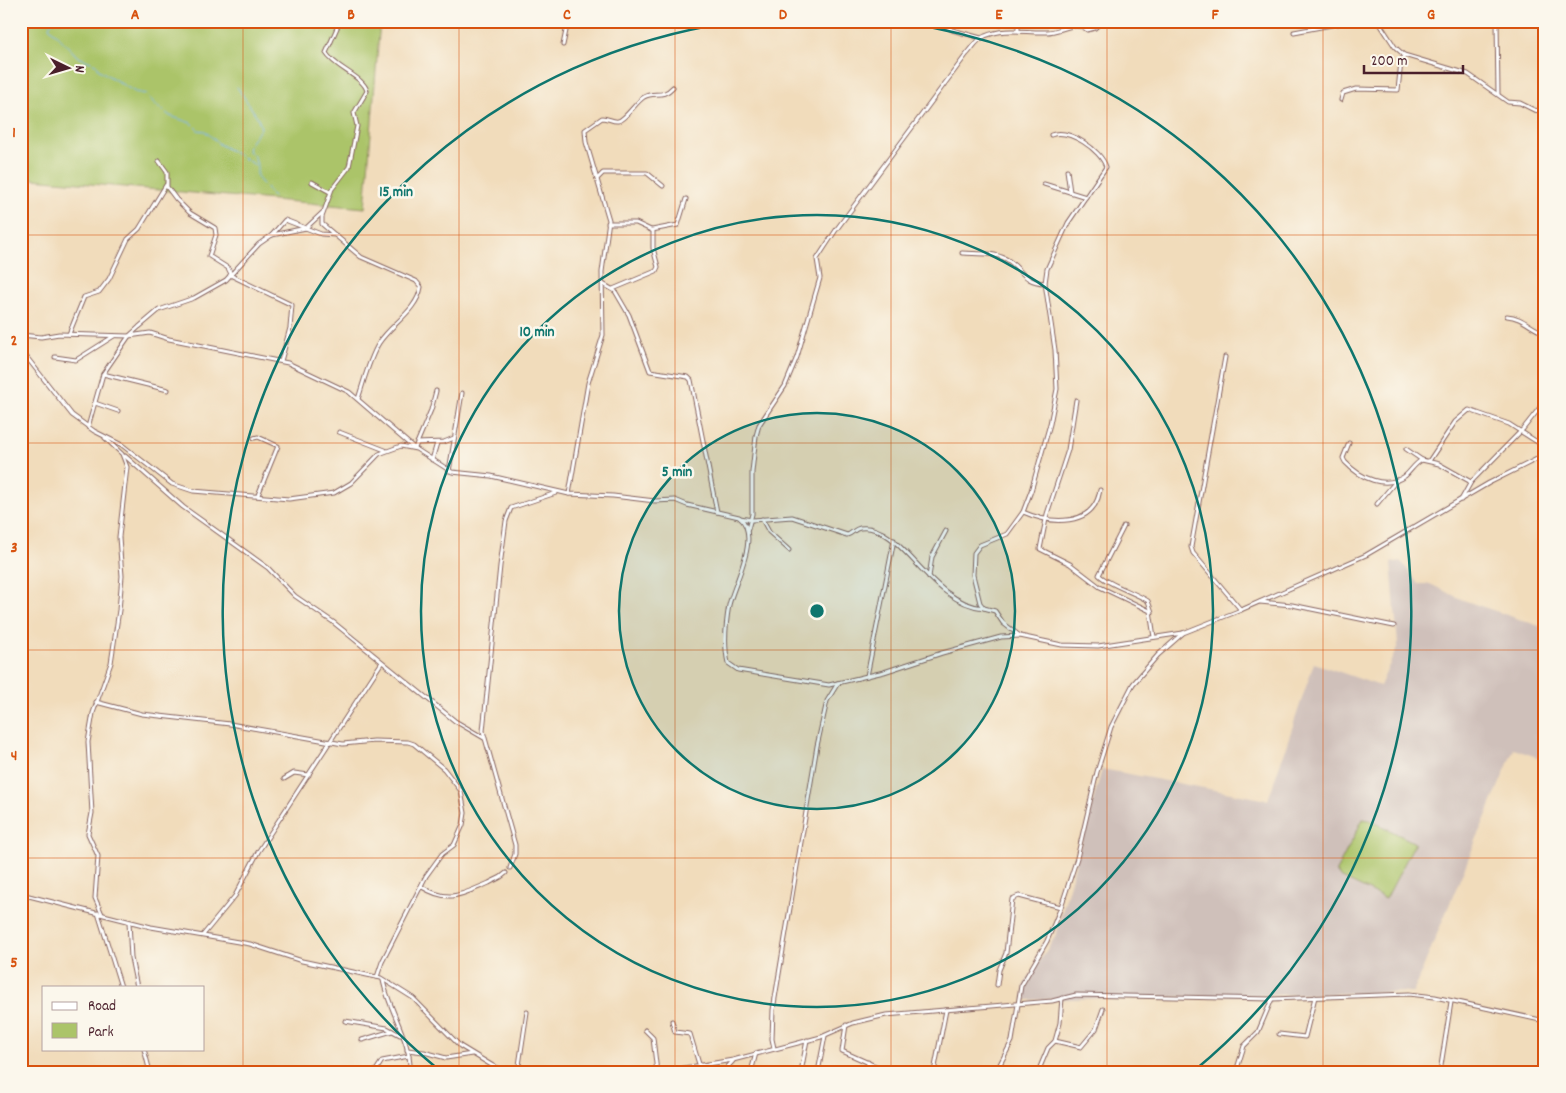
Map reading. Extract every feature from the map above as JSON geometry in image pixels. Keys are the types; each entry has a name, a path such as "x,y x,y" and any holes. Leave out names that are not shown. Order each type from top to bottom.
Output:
{"street":[{"path":"340,21 326,53 334,63 364,84 367,92 354,113 357,126 349,168 330,192 324,212 324,226 360,257 416,281 420,286 416,298 401,320 378,344 358,399"},
{"path":"563,45 568,21"},
{"path":"1018,21 1018,30"},
{"path":"1102,21 1095,28 1087,30 1083,27 1070,26 1048,32 1018,30 992,33 982,38 918,118 818,257 820,278 797,357 784,386 761,422 756,436 752,520 748,530 741,575 731,596 728,613 727,651 729,664 744,671 826,685 867,676 1006,636 1020,636 1047,643 1077,647 1098,646 1184,633 1366,555 1490,483 1545,455"},
{"path":"1117,21 1118,24 1124,21"},
{"path":"1294,32 1353,21"},
{"path":"1378,21 1395,47 1404,55 1468,74 1508,102 1520,103 1531,109 1545,112"},
{"path":"1497,21 1498,94"},
{"path":"940,23 952,30 982,38"},
{"path":"1341,100 1342,94 1356,90 1398,90 1401,62 1404,55"},
{"path":"569,494 588,383 603,335 602,284 608,223 586,142 586,128 602,118 622,120 646,96 666,94 673,87"},
{"path":"984,608 980,602 972,575 974,553 980,545 1006,535 1023,512 1048,432 1057,389 1055,350 1045,283 1047,269 1055,248 1086,197 1106,169 1106,164 1094,152 1076,139 1060,133 1051,135"},
{"path":"69,334 84,298 97,293 109,279 128,239 139,229 166,184 167,172 159,161"},
{"path":"1067,170 1070,179 1070,192"},
{"path":"597,179 602,173 645,173 656,179 663,186"},
{"path":"312,182 330,192"},
{"path":"166,184 187,211 214,226 216,235 209,256 228,268 231,274 292,304 290,328 280,361"},
{"path":"1044,184 1086,197"},
{"path":"608,223 636,223 652,230 678,225 686,199"},
{"path":"272,235 306,228 324,212"},
{"path":"88,427 104,374 129,336 159,310 204,293 231,274 285,220 321,234 336,235"},
{"path":"613,289 658,269 652,230"},
{"path":"962,253 1002,257 1012,263 1028,280 1045,283"},
{"path":"602,284 613,289 632,320 650,372 691,380 717,512"},
{"path":"1507,316 1517,317 1537,331 1545,333"},
{"path":"21,334 41,337 69,334 129,336 150,333 177,341 280,361 337,385 358,399 416,449 448,471 492,476 556,493 613,496 655,501 675,500 752,520 792,517 848,535 856,529 864,528 887,534 929,577 958,601 995,611 1003,623 1020,636"},
{"path":"55,356 76,360 115,335"},
{"path":"21,350 68,410 88,427 122,445 172,484 180,487 204,493 258,495 296,499 334,493 351,483 385,450 401,446 416,449"},
{"path":"1225,357 1191,547 1240,610"},
{"path":"104,374 168,390"},
{"path":"416,449 436,391"},
{"path":"448,471 462,393"},
{"path":"1076,400 1068,450 1046,518 1040,551 1070,564 1100,587 1140,605 1152,613"},
{"path":"1460,500 1471,482 1521,430 1545,401"},
{"path":"95,404 118,411"},
{"path":"1429,461 1454,422 1469,410 1521,430 1545,447"},
{"path":"339,432 385,450"},
{"path":"103,436 183,507 268,568 295,596 333,622 455,721 484,738"},
{"path":"254,438 258,437 278,446 258,495"},
{"path":"418,443 444,442 455,438"},
{"path":"432,460 436,442"},
{"path":"1349,443 1343,458 1348,466 1378,483 1398,480"},
{"path":"1406,449 1422,460 1439,464 1471,482"},
{"path":"103,914 95,903 98,856 88,834 92,813 88,742 96,702 111,663 120,600 122,576 119,537 127,466 122,454"},
{"path":"1377,504 1398,480 1422,460"},
{"path":"1023,512 1046,518 1071,520 1082,518 1095,503 1100,490"},
{"path":"510,868 515,854 514,845 484,738 494,622 506,521 511,508 516,505 556,493"},
{"path":"739,517 746,524 748,530"},
{"path":"762,519 769,532 789,550"},
{"path":"1124,526 1099,575 1107,582 1126,589 1148,601 1152,613 1154,637"},
{"path":"929,577 932,557 946,531"},
{"path":"867,676 894,540"},
{"path":"1260,602 1292,604 1394,626"},
{"path":"996,1072 1012,1041 1017,1004 1023,980 1047,941 1061,907 1077,858 1099,763 1122,703 1133,684 1152,661 1184,633"},
{"path":"203,935 235,896 258,852 382,662"},
{"path":"774,1048 772,1039 773,1010 816,752 828,701 839,682"},
{"path":"96,702 142,714 206,720 346,745 374,741 410,742 444,769 460,788 465,813 461,832 454,845 437,861 382,962 377,977"},
{"path":"284,779 294,773 310,775"},
{"path":"422,887 438,895 455,896 498,881 506,873"},
{"path":"21,894 129,922 250,944 302,961 383,979 413,998 452,1038 472,1054 508,1072"},
{"path":"997,985 999,970 1006,953 1012,899 1021,897 1061,907"},
{"path":"98,913 121,986"},
{"path":"129,922 131,958 137,986"},
{"path":"383,979 386,995 409,1056 410,1072"},
{"path":"644,1030 653,1038 658,1072 699,1064 734,1060 825,1035 846,1026 886,1015 1110,995 1272,999 1409,994 1545,1021"},
{"path":"1279,1034 1305,1037 1315,997"},
{"path":"1038,1072 1045,1054 1055,1042 1060,1023 1062,998"},
{"path":"1236,1072 1244,1046 1258,1032 1272,999"},
{"path":"1440,1072 1451,1002"},
{"path":"1055,1042 1081,1047 1096,1029 1103,1009"},
{"path":"935,1071 946,1010"},
{"path":"518,1072 527,1012"},
{"path":"345,1021 383,1027 401,1035"},
{"path":"672,1021 675,1032 690,1034 699,1064"},
{"path":"846,1026 842,1051 889,1072"},
{"path":"362,1040 392,1031"},
{"path":"818,1072 825,1035"},
{"path":"800,1072 806,1040"},
{"path":"144,1050 150,1072"},
{"path":"407,1050 446,1058 472,1054"},
{"path":"751,1072 756,1053"},
{"path":"375,1072 382,1061 409,1056"},
{"path":"723,1072 734,1060"},
{"path":"868,1062 868,1072"},
{"path":"544,1072 549,1072"}],"shaded area":[{"path":"1401,561 1418,584 1430,584 1463,600 1545,628 1545,658 1540,670 1545,672 1545,760 1514,749 1413,992 1023,1000 1024,985 1055,937 1102,769 1268,800 1314,663 1380,686 1398,645 1391,563"}],"green space":[{"path":"21,21 380,21 365,208 21,178"},
{"path":"1363,819 1370,820 1415,843 1386,899 1340,877 1336,871"}],"waterway":[{"path":"52,21 49,27 78,57 96,64 99,70 135,92 146,94 170,116 191,123 198,130 205,131 219,144 257,166 257,177 273,197"},
{"path":"237,87 258,118 261,128 249,145 248,151 254,156 257,165"}]}
